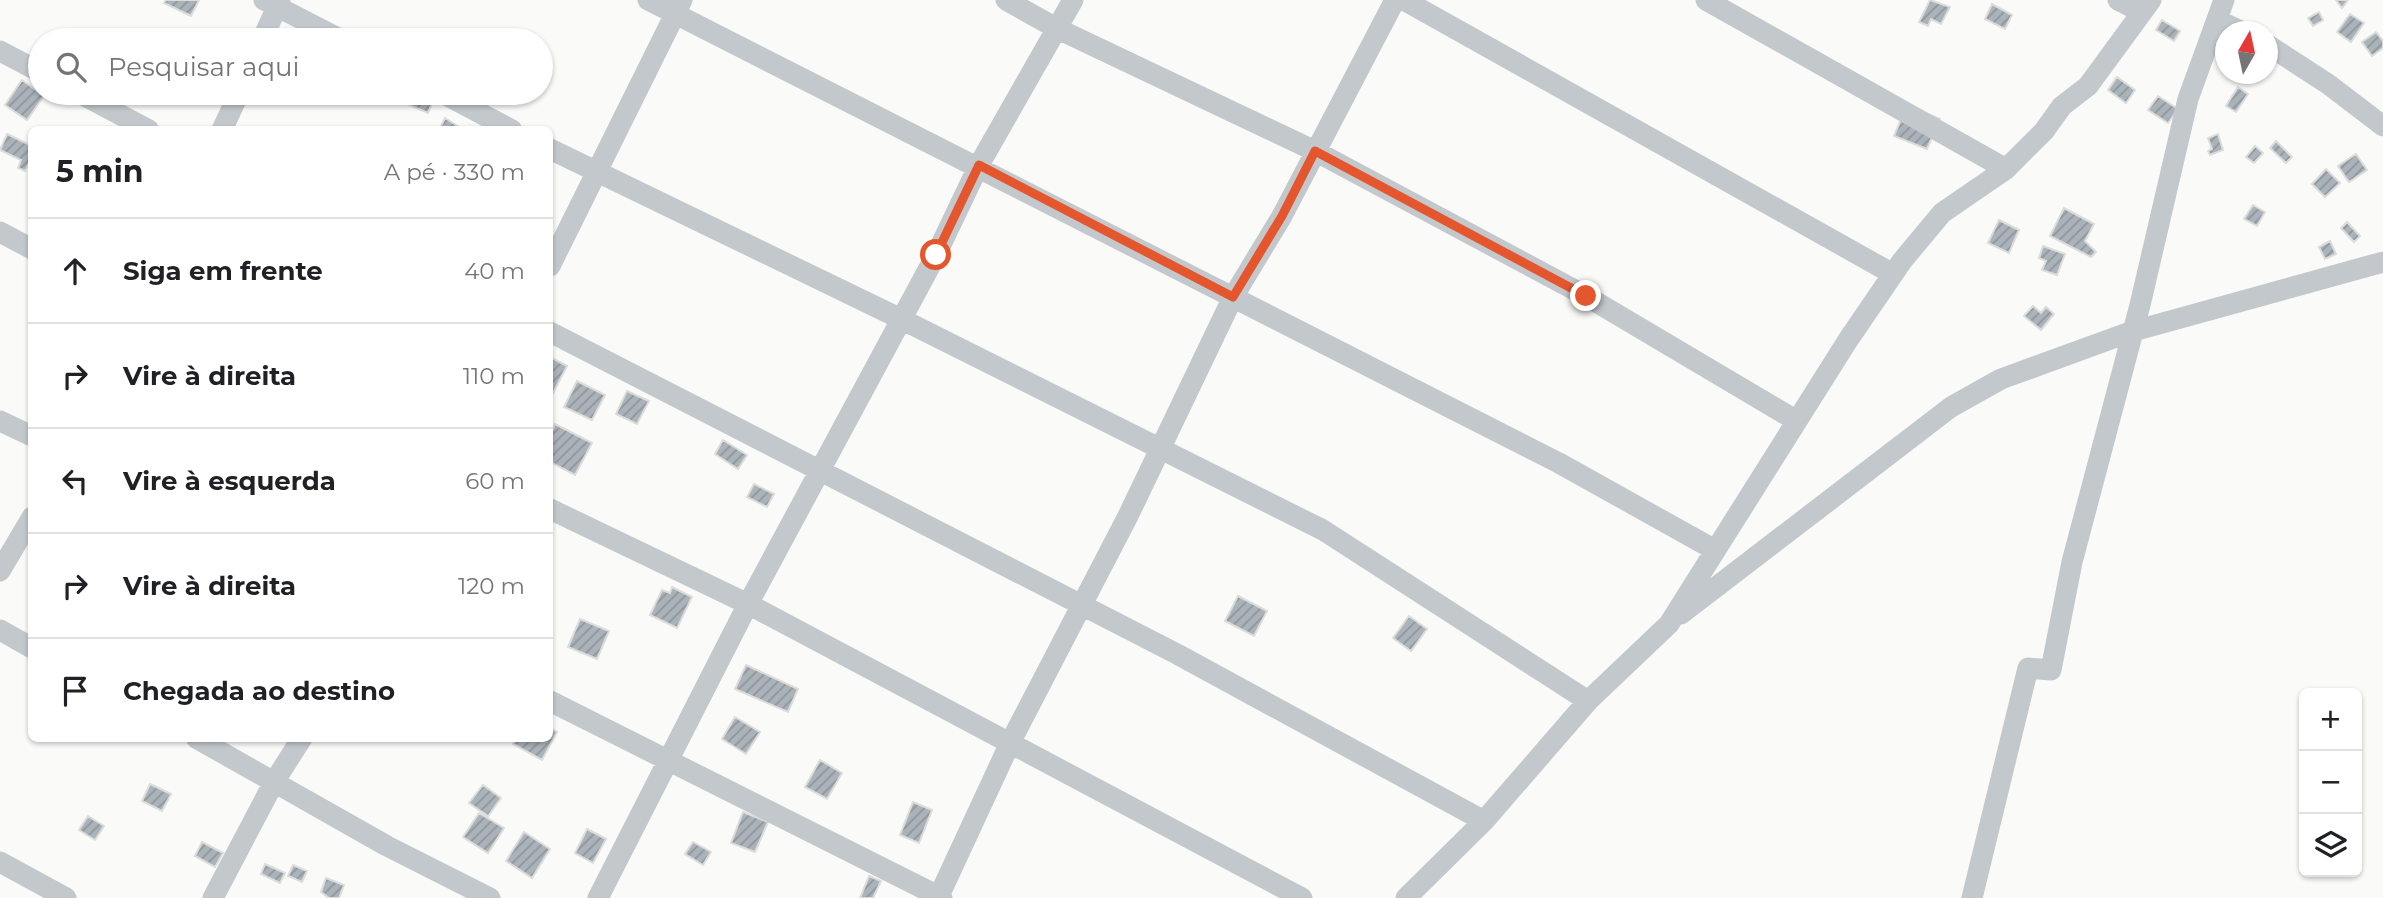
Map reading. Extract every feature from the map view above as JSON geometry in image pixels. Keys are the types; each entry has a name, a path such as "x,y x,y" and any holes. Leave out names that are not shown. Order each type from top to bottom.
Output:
{"street":[{"path":"648,0 678,7 1233,297 1559,463 1715,550"},
{"path":"1006,0 1056,28 1315,151 1586,296 1797,421"},
{"path":"598,898 748,604 820,473 979,165 1073,0"},
{"path":"553,703 941,897 1010,743 1160,449 1233,297 1282,216 1395,0"},
{"path":"1404,0 1893,274"},
{"path":"1706,0 2006,169"},
{"path":"1669,624 1893,274 1942,213 2006,169 2044,131 2062,106 2095,78 2147,6 2118,0"},
{"path":"266,28 274,2 321,28"},
{"path":"553,260 678,7"},
{"path":"1972,898 2028,668 2051,670 2072,562 2173,174 2188,99 2221,10"},
{"path":"0,51 28,66"},
{"path":"2278,52 2328,84 2383,126"},
{"path":"102,105 141,126"},
{"path":"224,126 233,105"},
{"path":"465,105 504,126"},
{"path":"553,151 901,319 1322,530 1588,701"},
{"path":"0,232 28,247"},
{"path":"1406,898 1484,821 1588,701 1669,624 1951,407 2001,379 2130,332 2383,262"},
{"path":"553,334 1080,605 1484,821"},
{"path":"0,421 28,434"},
{"path":"553,510 748,604 1302,898"},
{"path":"0,571 28,524"},
{"path":"0,630 28,646"},
{"path":"203,742 387,846 490,898"},
{"path":"213,898 274,782 299,742"},
{"path":"0,862 66,898"}],"building":[{"path":"166,0 199,0 191,16 164,3"},
{"path":"1930,0 1950,7 1941,24 1931,19 1928,26 1919,22"},
{"path":"2336,0 2348,0 2342,8"},
{"path":"1992,4 2012,15 2005,29 1985,19"},
{"path":"2319,12 2323,20 2313,26 2308,18"},
{"path":"2350,14 2364,23 2351,42 2337,32"},
{"path":"2162,20 2180,31 2174,41 2156,30"},
{"path":"2376,32 2383,41 2383,48 2372,56 2362,42"},
{"path":"2117,77 2135,90 2126,103 2108,90"},
{"path":"22,80 28,84 28,105 38,105 27,120 5,105"},
{"path":"2238,87 2248,94 2236,112 2226,106"},
{"path":"2158,96 2178,109 2168,123 2148,110"},
{"path":"409,105 431,105 428,113"},
{"path":"1907,105 1940,119 1927,149 1894,136"},
{"path":"445,118 458,126 441,126"},
{"path":"7,134 28,144 28,165 25,171 18,168 21,160 0,150"},
{"path":"2218,134 2223,150 2210,155 2208,151 2212,149 2208,138"},
{"path":"2276,141 2292,157 2286,163 2270,148"},
{"path":"2255,146 2263,153 2254,163 2246,157"},
{"path":"2356,154 2367,170 2349,182 2338,166"},
{"path":"2326,169 2340,183 2325,197 2312,184"},
{"path":"2253,205 2265,212 2257,226 2244,219"},
{"path":"2064,208 2094,224 2085,241 2096,252 2091,257 2050,236"},
{"path":"1999,220 2019,230 2009,253 1988,243"},
{"path":"2347,222 2360,236 2354,242 2341,228"},
{"path":"2330,241 2336,254 2325,259 2319,247"},
{"path":"2043,246 2065,254 2057,275 2042,270 2046,261 2039,258"},
{"path":"2033,306 2041,313 2046,307 2054,314 2041,330 2024,316"},
{"path":"553,359 567,366 553,393"},
{"path":"577,381 605,395 592,420 564,407"},
{"path":"627,391 649,401 637,424 616,414"},
{"path":"555,424 592,443 575,475 553,464"},
{"path":"723,440 747,455 738,469 715,454"},
{"path":"754,484 774,494 767,507 747,497"},
{"path":"672,587 692,597 677,628 650,615 662,590 670,593"},
{"path":"1238,596 1267,611 1254,636 1225,621"},
{"path":"1409,616 1427,629 1411,651 1393,638"},
{"path":"580,619 609,631 597,659 568,647"},
{"path":"746,665 798,689 788,712 735,689"},
{"path":"735,717 760,732 746,754 722,739"},
{"path":"514,742 552,742 542,760 513,744"},
{"path":"820,760 842,773 827,799 805,787"},
{"path":"150,784 171,794 162,811 142,801"},
{"path":"483,785 501,798 488,816 469,803"},
{"path":"913,802 932,810 919,843 900,835"},
{"path":"743,812 768,822 755,852 731,843"},
{"path":"479,813 504,828 488,853 463,837"},
{"path":"88,816 104,826 95,840 79,830"},
{"path":"587,829 606,839 593,863 575,853"},
{"path":"524,832 550,849 532,878 506,861"},
{"path":"202,842 223,853 215,867 195,856"},
{"path":"693,842 711,852 703,865 685,854"},
{"path":"265,864 285,873 280,883 261,874"},
{"path":"293,865 307,871 302,882 288,876"},
{"path":"869,876 881,881 873,898 860,898"},
{"path":"326,878 344,885 339,898 329,898 321,892"}],"route":[{"path":"936,255 979,165 1233,297 1282,216 1315,151 1586,296"}]}
